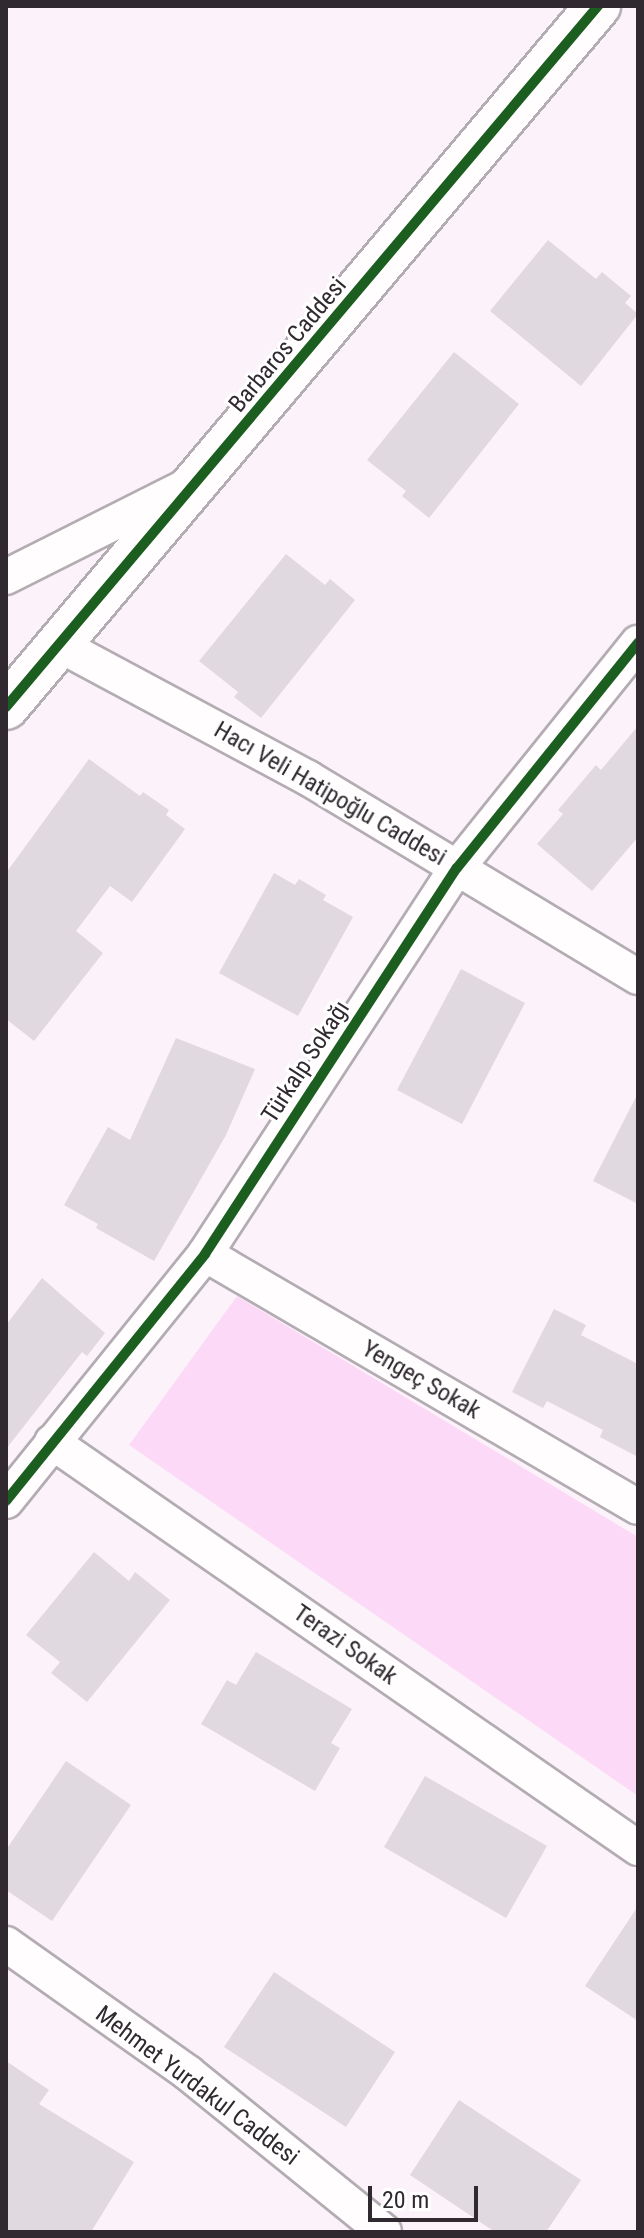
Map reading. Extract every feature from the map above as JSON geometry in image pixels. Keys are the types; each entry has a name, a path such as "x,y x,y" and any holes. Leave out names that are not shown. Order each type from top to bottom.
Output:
{"street":[{"name":"Barbaros Caddesi","path":"6,707 202,479 598,6"},
{"path":"6,577 202,479"},
{"name":"Türkalp Sokağı","path":"6,1501 205,1254 457,868 638,643"},
{"name":"Hacı Veli Hatipoğlu Caddesi","path":"58,644 308,778 638,977"},
{"name":"Yengeç Sokak","path":"205,1254 638,1507"},
{"name":"Terazi Sokak","path":"52,1442 638,1848"},
{"name":"Mehmet Yurdakul Caddesi","path":"6,1944 188,2073 384,2232"}],"shaded area":[{"path":"237,1296 638,1537 638,1796 129,1445"}],"building":[{"path":"548,240 596,279 602,272 631,296 625,303 638,314 581,386 490,311"},
{"path":"454,352 519,404 429,518 402,496 406,491 367,460"},
{"path":"286,554 325,585 330,579 355,600 261,718 234,697 238,692 199,661"},
{"path":"638,726 638,837 592,891 537,844 563,814 558,810 596,765 601,770"},
{"path":"89,759 140,796 143,792 169,810 166,815 185,829 132,902 110,886 76,931 103,953 34,1041 6,1019 6,873"},
{"path":"274,873 295,885 299,879 326,895 323,900 353,917 298,1016 219,973"},
{"path":"461,969 525,1003 462,1124 397,1090"},
{"path":"176,1038 255,1069 226,1135 154,1261 96,1228 98,1224 64,1205 108,1127 130,1140"},
{"path":"638,1093 638,1204 593,1181"},
{"path":"42,1278 105,1333 87,1356 82,1352 6,1449 6,1325"},
{"path":"554,1309 586,1325 581,1335 638,1364 638,1457 600,1437 603,1430 547,1401 543,1408 512,1392"},
{"path":"94,1552 129,1581 135,1572 170,1600 87,1702 51,1673 60,1662 26,1635"},
{"path":"256,1652 352,1709 331,1743 340,1748 315,1791 201,1724 227,1680 236,1685"},
{"path":"66,1761 131,1805 52,1921 6,1890 6,1850"},
{"path":"425,1776 547,1846 506,1918 384,1847"},
{"path":"638,1906 638,2021 585,1986"},
{"path":"274,1972 395,2052 346,2127 224,2047"},
{"path":"6,2061 49,2090 39,2104 134,2162 91,2232 6,2232"},
{"path":"459,2100 581,2180 546,2232 495,2232 410,2175"}],"cycle path":[{"path":"6,707 598,6"},
{"path":"6,1501 205,1254 457,868 638,643"}]}
